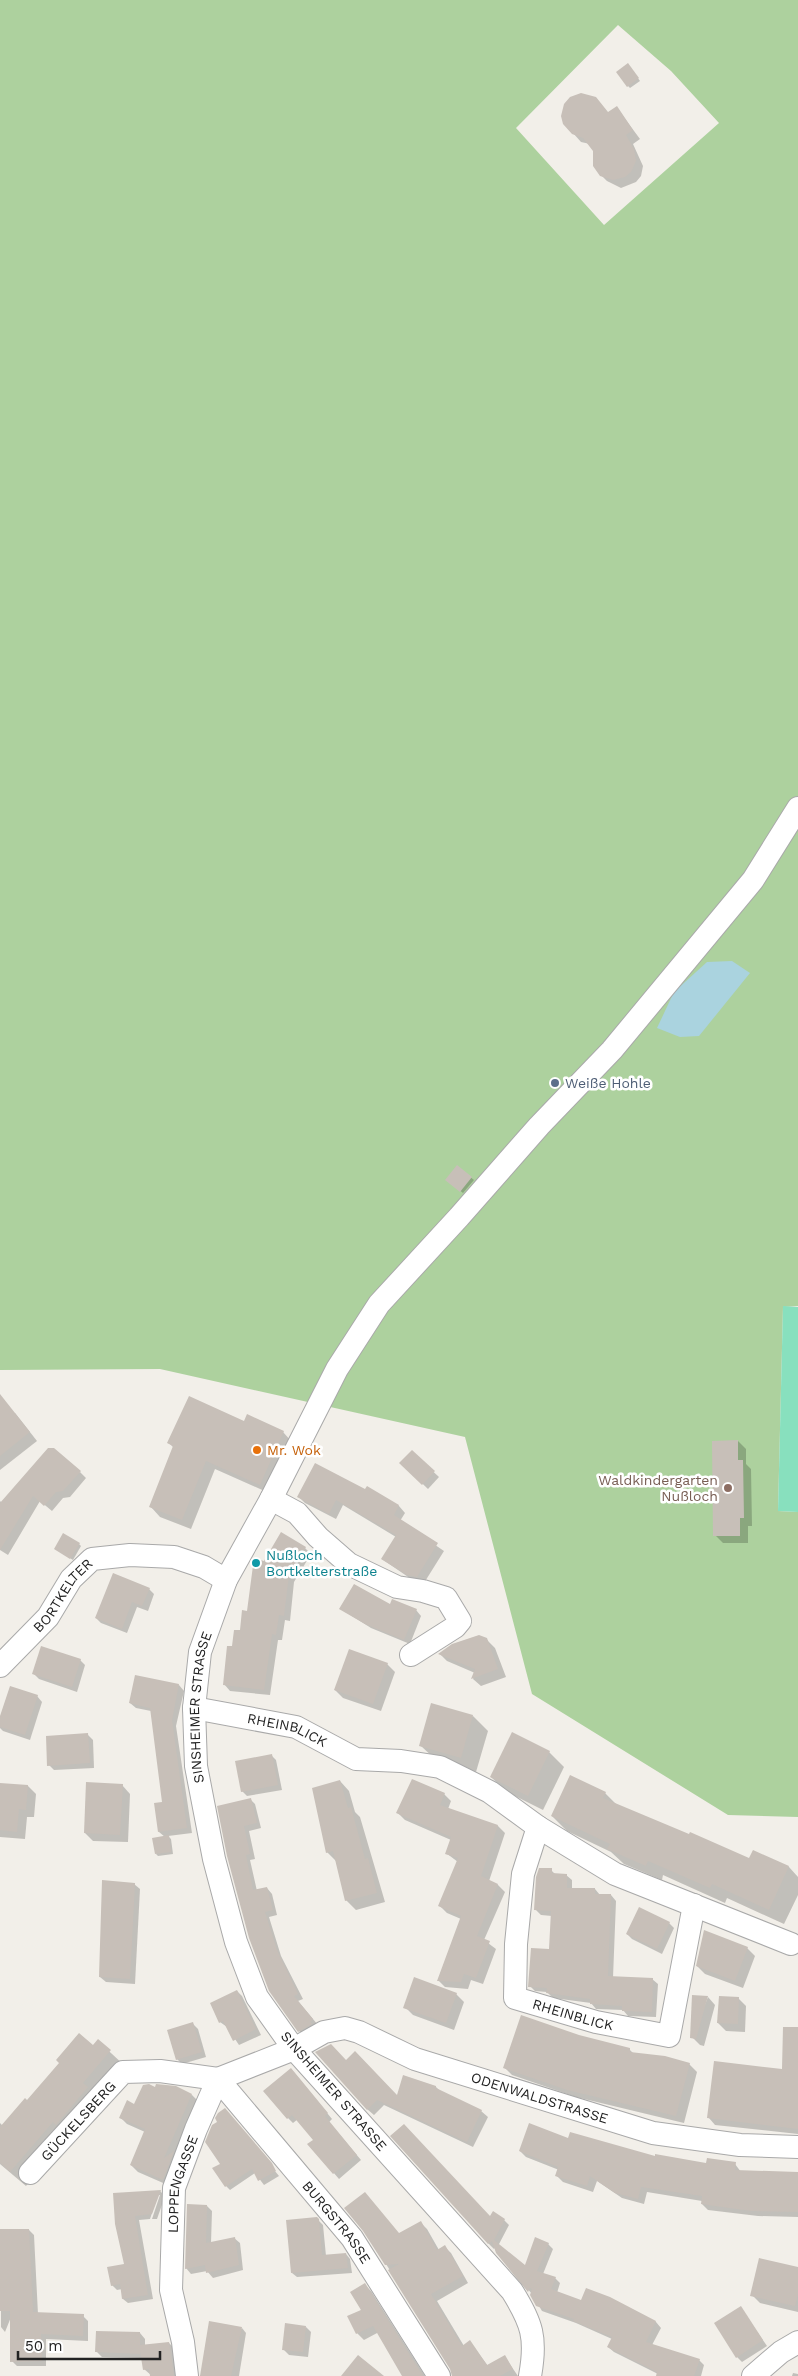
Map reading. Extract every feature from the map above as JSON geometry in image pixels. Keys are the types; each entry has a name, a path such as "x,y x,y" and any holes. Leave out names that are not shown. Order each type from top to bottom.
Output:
{"street":[{"name":"SINSHEIMER STRASSE","path":"530,2376 534,2355 534,2335 528,2316 512,2291 294,2049 256,1997 236,1942 214,1859 196,1766 194,1708 200,1652 226,1580 271,1499 337,1369 379,1304 630,1028 753,880 798,808"},
{"path":"271,1499 297,1513 318,1536 349,1564 397,1587 423,1591 446,1598 460,1621 455,1627 411,1655"},
{"name":"BORTKELTER","path":"0,1666 48,1617 71,1579 92,1559 130,1555 174,1556 204,1567 226,1580"},
{"name":"RHEINBLICK","path":"194,1708 296,1727 356,1759 402,1760 440,1767 490,1792 538,1827 615,1874 791,1944"},
{"name":"RHEINBLICK","path":"538,1827 523,1874 516,1944 516,1998 596,2022 669,2036 694,1905"},
{"name":"ODENWALDSTRASSE","path":"294,2049 324,2032 345,2028 359,2032 415,2059 653,2133 740,2146 798,2147"},
{"path":"218,2079 294,2049"},
{"name":"GÜCKELSBERG","path":"30,2173 123,2072 160,2070 218,2079"},
{"name":"LOPPENGASSE","path":"187,2376 183,2342 171,2290 174,2188 196,2129 218,2079"},
{"name":"BURGSTRASSE","path":"218,2079 352,2238 439,2376"},
{"path":"753,2376 781,2352 798,2342"}],"green space":[{"path":"0,0 798,0 798,1306 783,1307 778,1511 798,1512 798,1817 728,1815 532,1694 465,1437 160,1369 0,1370","holes":["618,25 671,71 719,123 604,225 516,128"]},
{"path":"783,1306 798,1307 798,1512 778,1511"}],"water":[{"path":"732,961 750,973 699,1036 680,1037 657,1028 674,992 707,962"}],"building":[{"path":"628,63 639,78 627,87 616,72"},
{"path":"581,93 596,97 608,112 617,106 633,130 626,135 634,149 636,161 631,172 625,177 613,180 600,176 593,166 593,151 583,138 572,134 563,124 561,116 564,104 570,97"},
{"path":"457,1165 472,1177 460,1192 445,1180"},
{"path":"0,1394 30,1432 0,1456"},
{"path":"189,1396 244,1421 247,1414 284,1431 260,1485 206,1461 182,1520 149,1507 173,1446 167,1443"},
{"path":"738,1440 738,1460 743,1460 744,1518 740,1518 740,1536 713,1536 712,1441"},
{"path":"48,1448 54,1448 81,1471 63,1491 56,1492 44,1506 33,1496 0,1550 0,1503"},
{"path":"412,1450 435,1471 422,1485 399,1463"},
{"path":"315,1463 365,1489 367,1486 399,1505 394,1515 438,1543 417,1577 407,1575 381,1559 396,1535 336,1500 329,1514 297,1497"},
{"path":"281,1532 306,1547 289,1575 284,1616 279,1615 276,1635 272,1634 264,1690 223,1685 227,1646 232,1646 234,1630 240,1630 242,1610 247,1611 254,1558 264,1561"},
{"path":"63,1533 80,1543 70,1559 54,1549"},
{"path":"113,1573 150,1588 142,1606 132,1602 122,1629 95,1618"},
{"path":"354,1584 390,1604 392,1599 417,1609 404,1640 365,1624 339,1609"},
{"path":"479,1635 487,1638 498,1669 471,1679 475,1669 438,1654 452,1644"},
{"path":"41,1646 81,1659 72,1687 32,1674"},
{"path":"349,1649 388,1663 373,1704 334,1690"},
{"path":"135,1675 179,1684 172,1720 187,1828 158,1832 154,1803 162,1802 150,1708 129,1703"},
{"path":"10,1686 38,1695 25,1735 0,1727 0,1716"},
{"path":"431,1703 473,1715 461,1758 419,1746"},
{"path":"512,1732 550,1751 528,1796 490,1777"},
{"path":"88,1733 90,1763 47,1766 46,1736"},
{"path":"272,1754 278,1785 241,1792 235,1761"},
{"path":"570,1775 606,1792 603,1798 689,1834 690,1832 749,1858 753,1850 789,1866 769,1910 712,1884 710,1888 648,1861 646,1866 607,1849 610,1844 551,1816"},
{"path":"412,1779 445,1793 440,1805 498,1825 481,1876 498,1884 477,1936 490,1941 476,1978 464,1974 461,1982 437,1981 461,1916 438,1906 458,1858 445,1854 451,1837 396,1813"},
{"path":"340,1780 348,1808 351,1807 365,1859 368,1858 377,1893 345,1901 333,1851 326,1853 312,1788"},
{"path":"86,1782 123,1784 120,1835 84,1833"},
{"path":"0,1783 28,1785 26,1810 19,1809 17,1832 0,1830"},
{"path":"251,1798 257,1823 244,1826 250,1854 246,1855 253,1890 267,1887 273,1910 265,1912 277,1950 298,1994 294,1996 313,2019 310,2022 312,2024 298,2032 269,1991 249,1938 227,1856 217,1806"},
{"path":"169,1835 171,1852 155,1854 152,1838"},
{"path":"539,1868 552,1868 552,1873 567,1874 567,1888 595,1888 595,1894 611,1894 608,1976 653,1978 652,2012 622,2011 622,2006 590,2004 590,1999 546,1993 547,1988 528,1987 531,1948 549,1949 551,1911 534,1910 536,1877"},
{"path":"102,1880 135,1883 130,1979 99,1977"},
{"path":"639,1907 670,1922 657,1949 626,1934"},
{"path":"704,1930 748,1947 735,1981 696,1966"},
{"path":"414,1977 457,1993 446,2023 403,2008"},
{"path":"237,1990 256,2029 233,2041 223,2021 219,2023 210,2003"},
{"path":"692,1995 708,1996 696,2039 690,2038"},
{"path":"719,1996 739,1997 738,2024 717,2023"},
{"path":"521,2015 579,2035 630,2048 630,2052 665,2056 690,2063 676,2116 567,2090 503,2068"},
{"path":"193,2022 202,2052 176,2060 167,2030"},
{"path":"783,2027 798,2027 798,2129 707,2118 714,2061 782,2069"},
{"path":"79,2033 93,2045 98,2039 111,2050 83,2083 88,2087 56,2125 53,2122 10,2172 0,2163 0,2127 25,2098 27,2100 59,2063 56,2060"},
{"path":"331,2044 346,2060 355,2051 397,2095 403,2075 436,2086 436,2088 482,2110 467,2142 377,2100 367,2110 315,2052"},
{"path":"291,2068 328,2113 325,2116 357,2155 333,2174 307,2144 313,2140 292,2115 287,2119 263,2091"},
{"path":"149,2084 155,2087 156,2084 176,2086 192,2094 164,2158 174,2151 163,2180 130,2165 145,2129 119,2118 127,2100 134,2104 143,2085"},
{"path":"225,2108 272,2163 276,2171 258,2181 252,2169 225,2187 212,2168 220,2164 205,2142 212,2125 217,2122 215,2118"},
{"path":"529,2123 568,2138 570,2132 655,2156 655,2154 706,2163 707,2158 736,2162 735,2170 798,2172 798,2212 751,2211 701,2204 702,2196 641,2187 638,2199 615,2193 590,2176 587,2186 555,2176 558,2167 519,2151"},
{"path":"404,2124 490,2216 493,2211 505,2219 494,2240 525,2265 535,2237 549,2243 537,2271 556,2277 551,2289 581,2300 586,2288 610,2297 656,2321 646,2342 700,2359 694,2376 656,2376 657,2372 607,2347 612,2337 573,2321 574,2319 536,2306 530,2295 532,2289 530,2288 528,2292 496,2253 492,2241 488,2244 390,2136"},
{"path":"161,2190 152,2214 135,2216 148,2295 122,2299 120,2284 111,2286 107,2267 124,2264 115,2224 113,2193"},
{"path":"365,2192 399,2233 421,2221 437,2250 445,2245 463,2276 431,2294 462,2346 470,2340 487,2365 505,2355 513,2369 500,2376 452,2376 450,2369 388,2270 399,2264 385,2265 363,2231 344,2208"},
{"path":"187,2204 207,2205 206,2243 235,2237 239,2265 206,2273 205,2265 185,2269"},
{"path":"317,2217 319,2219 322,2255 346,2253 348,2268 291,2273 286,2220"},
{"path":"0,2229 29,2229 33,2312 84,2314 83,2336 41,2334 42,2361 10,2362 10,2311 0,2311"},
{"path":"759,2258 798,2267 798,2294 795,2306 750,2296"},
{"path":"365,2283 423,2376 402,2376 373,2326 356,2334 347,2316 361,2310 350,2292"},
{"path":"741,2306 763,2340 736,2358 714,2323"},
{"path":"209,2321 242,2327 231,2376 200,2376"},
{"path":"285,2323 306,2326 303,2352 282,2350"},
{"path":"96,2331 140,2332 140,2345 169,2342 174,2376 150,2376 149,2369 143,2370 140,2351 140,2354 95,2352"},
{"path":"358,2355 384,2376 341,2376"}],"place":[{"name":"Weiße Hohle","path":"555,1083"},
{"name":"Mr. Wok","path":"257,1450"},
{"name":"Waldkindergarten Nußloch","path":"728,1488"},
{"name":"Nußloch Bortkelterstraße","path":"256,1563"}]}
